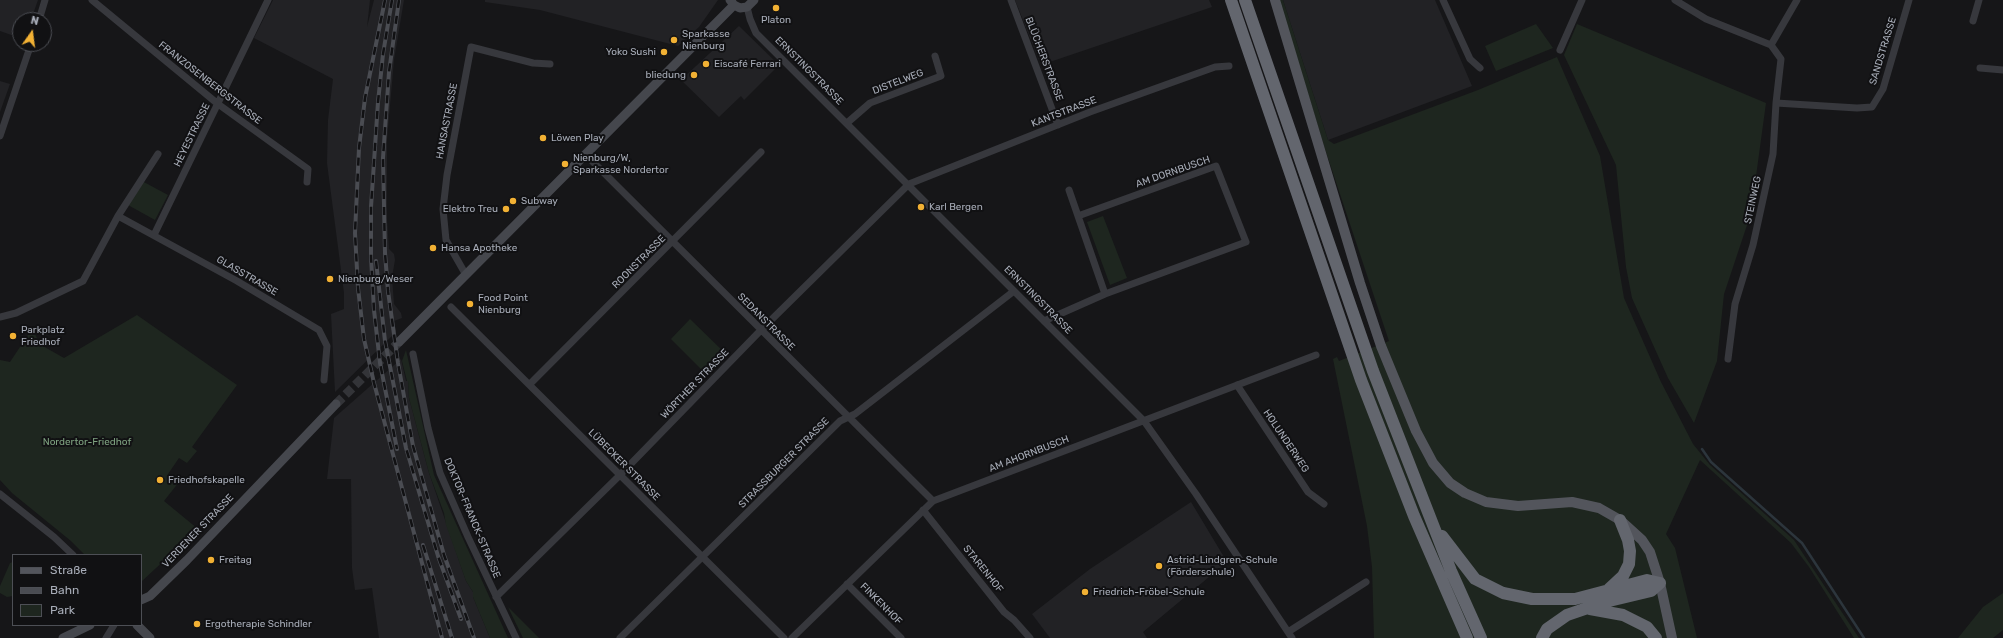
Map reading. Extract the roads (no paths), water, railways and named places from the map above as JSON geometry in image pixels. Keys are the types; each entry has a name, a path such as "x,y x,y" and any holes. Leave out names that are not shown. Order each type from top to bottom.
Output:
{"highway":[{"path":"1231,0 1361,380 1414,516 1450,602 1467,638"},
{"path":"1245,0 1367,355 1431,520 1481,638"},
{"path":"1431,520 1475,579 1503,593 1532,599 1575,600 1647,580 1660,583"},
{"path":"1606,592 1623,576 1629,564 1630,550 1628,540 1620,520"},
{"path":"1542,638 1547,629 1567,615 1605,602 1651,591 1660,583"},
{"path":"1450,602 1461,638"},
{"path":"1588,609 1623,615 1647,627 1656,638"}],"main road":[{"path":"1275,0 1360,283 1382,346 1416,431 1433,463 1450,483 1465,493 1486,502 1518,506 1572,502 1599,508 1620,520 1642,540 1650,552 1660,583 1673,637"},
{"path":"399,342 586,155 732,3 740,8 750,3"},
{"name":"VERDENER STRASSE","path":"142,600 150,596 187,560 336,404"},
{"path":"63,638 88,626"},
{"path":"138,626 150,638"}],"street":[{"path":"41,12 45,0"},
{"name":"HEYESTRASSE","path":"154,235 268,0"},
{"name":"BLÜCHERSTRASSE","path":"1011,0 1058,125"},
{"path":"1443,0 1470,59 1480,68"},
{"path":"1560,50 1582,0"},
{"path":"1675,0 1706,19 1771,45 1798,0"},
{"name":"SANDSTRASSE","path":"1776,103 1857,108 1872,107 1883,89 1908,0"},
{"path":"1973,22 1979,0"},
{"name":"FRANZOSENBERGSTRASSE","path":"92,1 218,104 308,169 308,182"},
{"name":"ERNSTINGSTRASSE","path":"750,3 750,20 756,33 909,184 1144,421 1196,494 1290,635 1366,582"},
{"name":"STEINWEG","path":"1728,359 1735,304 1753,245 1773,154 1776,103 1781,59 1771,45"},
{"name":"HANSASTRASSE","path":"466,275 446,240 443,209 447,175 471,47 533,63 550,64"},
{"path":"0,136 27,52"},
{"name":"DISTELWEG","path":"847,123 870,103 941,76 935,56"},
{"name":"KANTSTRASSE","path":"909,184 1058,125 1215,67 1229,66"},
{"path":"1980,68 2003,70"},
{"name":"ROONSTRASSE","path":"530,384 761,152"},
{"path":"0,318 16,313 83,281 118,216 158,154"},
{"name":"SEDANSTRASSE","path":"586,155 848,418 933,501"},
{"name":"AM DORNBUSCH","path":"1044,321 1105,294 1246,242 1216,166 1078,216"},
{"name":"WÖRTHER STRASSE","path":"496,597 620,475 761,330 909,184"},
{"path":"1070,190 1105,294"},
{"name":"GLASSTRASSE","path":"118,216 154,235 319,330 327,346 324,380"},
{"name":"STRASSBURGER STRASSE","path":"620,638 840,421 854,414 1014,291"},
{"name":"LÜBECKER STRASSE","path":"451,307 784,638"},
{"name":"DOKTOR-FRANCK-STRASSE","path":"413,354 428,428 440,473 516,638"},
{"name":"AM AHORNBUSCH","path":"792,638 933,501 1316,355"},
{"name":"HOLUNDERWEG","path":"1236,385 1308,492 1324,504"},
{"path":"0,494 54,536 72,554"},
{"name":"STARENHOF","path":"923,510 1004,612 1014,620 1030,638"},
{"name":"FINKENHOF","path":"847,584 901,638"},
{"path":"106,638 113,626"}],"waterway":[{"path":"1702,449 1711,462 1802,543 1864,638"}],"tunnel":[{"path":"336,404 399,342"}],"railway":[{"path":"385,0 365,98 359,148 355,233 358,288 364,339 374,383 442,638"},
{"path":"392,0 383,54 378,102 371,207 371,257 374,310 380,363 397,449"},
{"path":"399,0 389,72 383,158 385,253 388,291 398,363 413,446 444,555 474,638"},
{"path":"376,261 385,341 406,448 438,556 461,619"},
{"path":"423,545 452,638"}],"place":[{"name":"Platon","path":"776,8"},
{"name":"Sparkasse Nienburg","path":"674,40"},
{"name":"Yoko Sushi","path":"664,52"},
{"name":"Eiscafé Ferrari","path":"706,64"},
{"name":"bliedung","path":"694,75"},
{"name":"Löwen Play","path":"543,138"},
{"name":"Nienburg/W, Sparkasse Nordertor","path":"565,164"},
{"name":"Subway","path":"513,201"},
{"name":"Karl Bergen","path":"921,207"},
{"name":"Elektro Treu","path":"506,209"},
{"name":"Hansa Apotheke","path":"433,248"},
{"name":"Nienburg/Weser","path":"330,279"},
{"name":"Food Point Nienburg","path":"470,304"},
{"name":"Parkplatz Friedhof","path":"13,336"},
{"name":"Friedhofskapelle","path":"160,480"},
{"name":"Freitag","path":"211,560"},
{"name":"Astrid-Lindgren-Schule (Förderschule)","path":"1159,566"},
{"name":"Friedrich-Fröbel-Schule","path":"1085,592"},
{"name":"Ergotherapie Schindler","path":"197,624"}],"park label":[{"name":"Nordertor-Friedhof","path":"87,442"}]}
